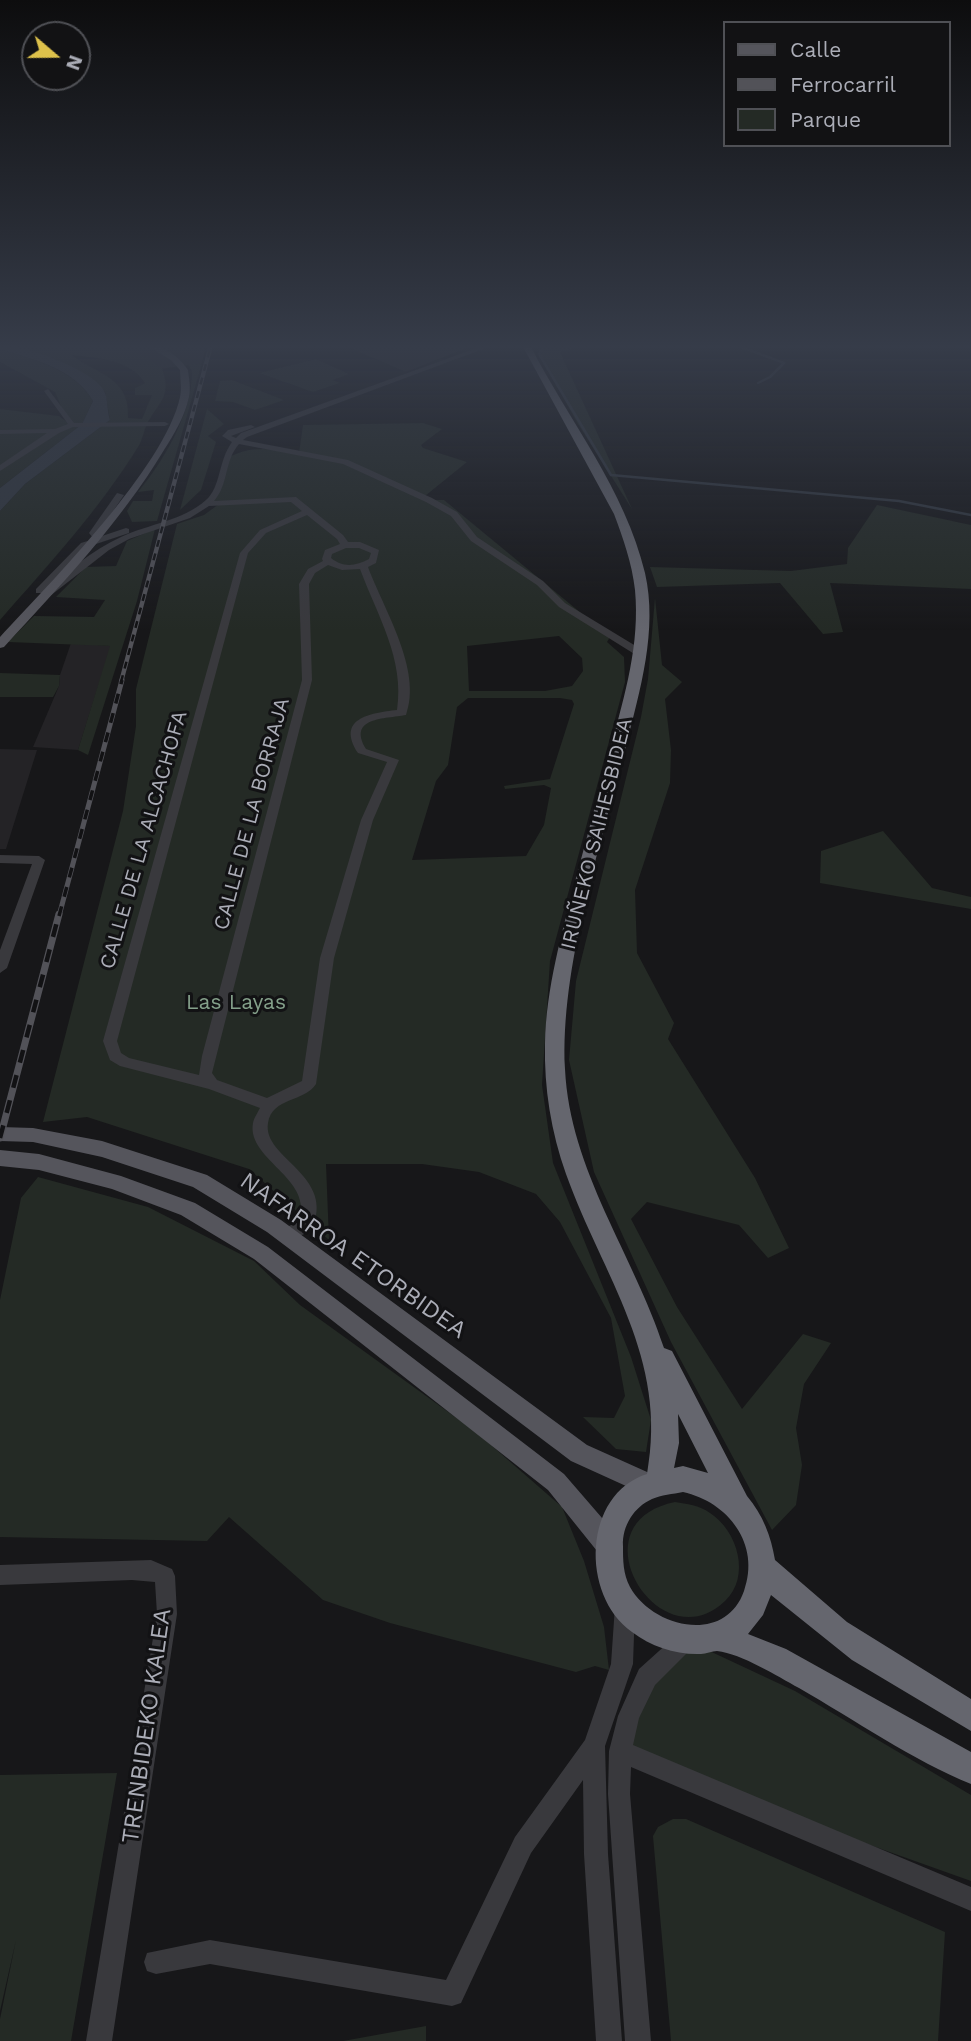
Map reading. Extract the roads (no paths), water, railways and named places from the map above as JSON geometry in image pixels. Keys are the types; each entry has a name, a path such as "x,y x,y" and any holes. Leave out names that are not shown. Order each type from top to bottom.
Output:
{"highway":[{"name":"IRUÑEKO SAIHESBIDEA","path":"580,440 623,519 640,577 640,653 568,947 556,1022 555,1069 562,1122 580,1184 648,1334 708,1442 738,1507"},
{"name":"IRUÑEKO SAIHESBIDEA","path":"648,1334 665,1395 667,1456 654,1483"},
{"path":"683,1479 720,1492 738,1507 752,1525 761,1546 764,1569 760,1591 751,1611 736,1626 717,1636 686,1640 663,1634 642,1622 625,1605 613,1585 607,1563 606,1542 614,1517 628,1498 654,1483 683,1479"},
{"path":"764,1569 803,1609 871,1658 971,1716"},
{"path":"717,1636 776,1659 971,1769"}],"main road":[{"path":"0,644 120,495 158,440"},
{"path":"0,633 97,539 142,477 161,440"},
{"name":"NAFARROA ETORBIDEA","path":"0,1134 33,1135 102,1149 200,1181 286,1235 579,1453 654,1483"},
{"path":"0,1158 39,1162 127,1186 188,1209 261,1253 556,1482 606,1542"}],"street":[{"path":"0,469 42,440"},
{"path":"120,495 93,534 97,539 158,525 206,504 221,485 223,461 236,441 345,462 454,514 474,539 540,583 562,605 640,653"},
{"path":"206,504 220,506 286,497 293,499 340,537 345,545 360,545 376,552 376,559 363,566 347,568 328,562"},
{"name":"CALLE DE LA ALCACHOFA","path":"269,1105 212,1084 125,1062 115,1056 110,1041 244,553 256,537 269,527 307,512"},
{"path":"116,513 126,533"},
{"path":"42,593 126,533 158,525"},
{"name":"CALLE DE LA BORRAJA","path":"212,1084 205,1073 307,680 304,584 312,571 328,562 328,552 345,545"},
{"path":"286,1235 305,1226 311,1213 307,1188 264,1144 259,1130 269,1105 309,1084 327,958 367,820 393,760 362,751 354,740 355,729 361,722 376,716 402,713 405,703 404,666 363,566"},
{"path":"0,859 39,860 0,968"},
{"name":"TRENBIDEKO KALEA","path":"0,1575 151,1570 165,1576 167,1614 99,2041"},
{"path":"156,1962 210,1952 452,1994 523,1845 594,1746 622,1664 625,1605"},
{"path":"638,2041 620,1794 620,1751 629,1716 647,1678 686,1640"},
{"path":"594,1746 596,1854 609,2041"},
{"path":"620,1751 971,1899"}],"waterway":[{"path":"590,440 611,475 899,501 971,515"}],"railway":[{"path":"121,682 186,440"},
{"path":"59,916 122,680"},
{"path":"0,1138 59,914"}],"park label":[{"name":"Las Layas","path":"236,1003"}]}
